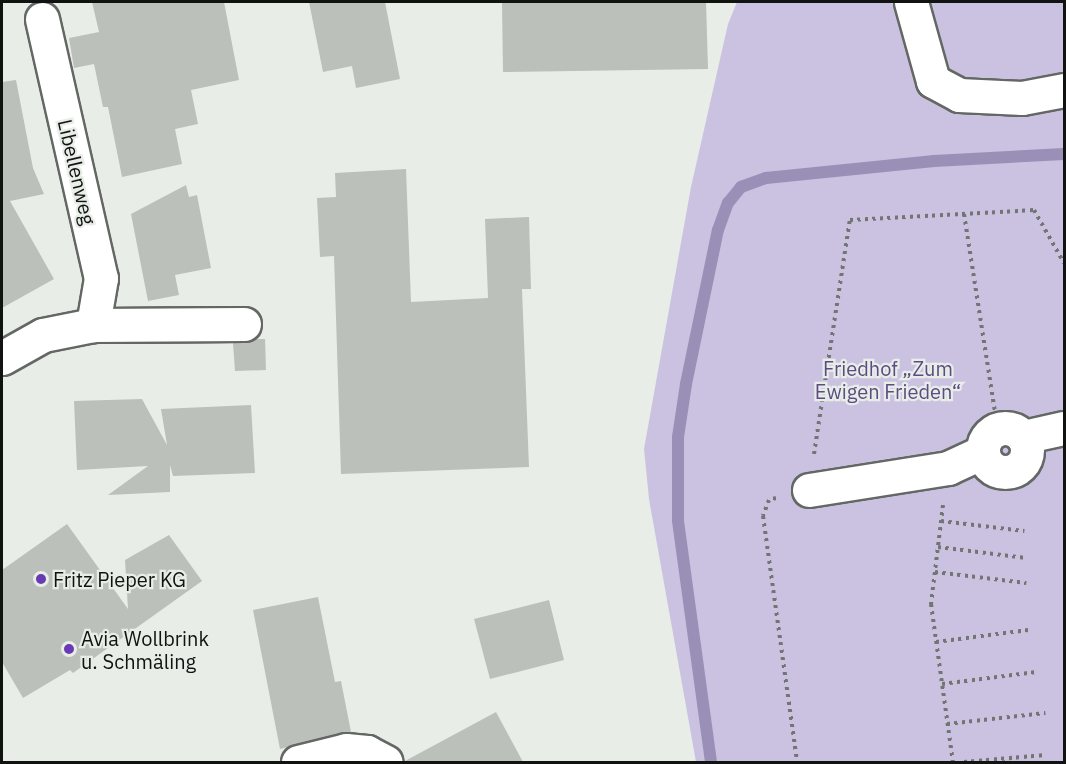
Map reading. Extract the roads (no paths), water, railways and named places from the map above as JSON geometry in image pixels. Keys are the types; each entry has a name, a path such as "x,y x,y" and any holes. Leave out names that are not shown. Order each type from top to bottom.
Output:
{"street":[{"path":"911,2 933,81 959,95 1022,98 1065,90"},
{"name":"Libellenweg","path":"42,19 101,278 93,325"},
{"path":"2,358 43,335 93,325 244,324"},
{"path":"809,490 948,468 1001,439 1065,428"},
{"path":"298,762 346,750 367,752 386,762"}],"waterway":[{"path":"711,762 678,520 678,437 686,384 718,230 728,203 741,187 766,178 934,161 1064,154"}],"place":[{"name":"Fritz Pieper KG","path":"41,579"},
{"name":"Avia Wollbrink u. Schmäling","path":"69,649"}],"park label":[{"name":"Friedhof „Zum Ewigen Frieden“","path":"888,380"}]}
